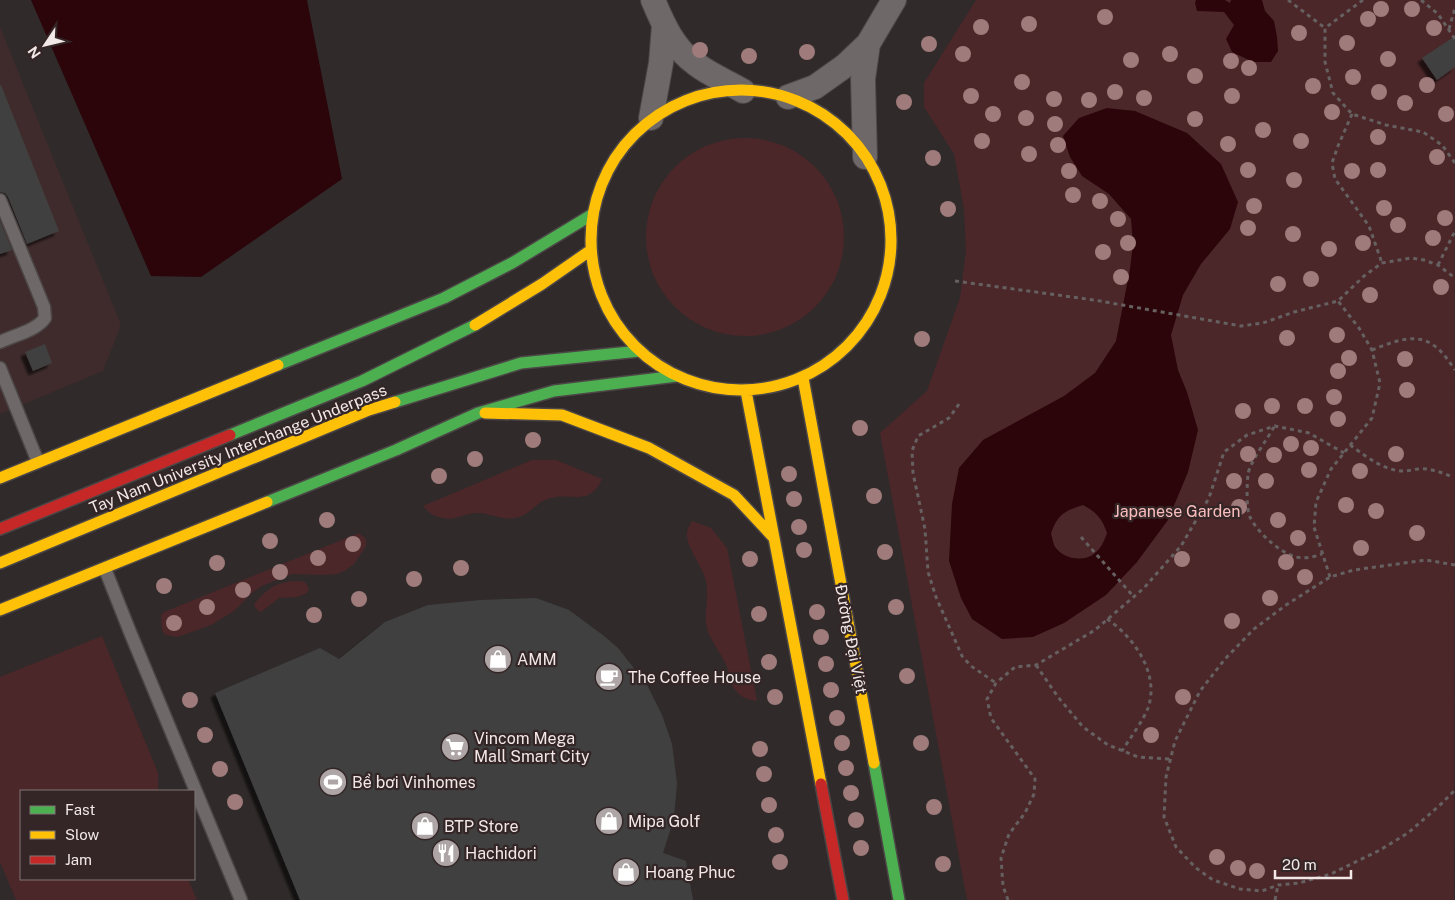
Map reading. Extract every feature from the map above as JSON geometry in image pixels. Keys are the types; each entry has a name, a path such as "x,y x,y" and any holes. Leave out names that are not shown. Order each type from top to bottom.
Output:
{"street":[{"path":"653,0 675,44 695,64 743,91"},
{"path":"788,97 815,87 846,65 868,44 894,0"},
{"path":"651,118 662,63 664,25"},
{"path":"865,157 863,79 868,44"},
{"path":"721,91 769,92 788,97 814,108 851,138 878,177 891,223 889,271 872,315 842,352 802,378 775,387 746,391 711,388 677,376 640,351 615,322 599,287 591,250 593,214 608,169 637,131 651,118 687,98 721,91"},
{"path":"0,478 444,298 512,263 593,214"},
{"name":"Tay Nam University Interchange Underpass","path":"0,529 362,381 480,322 542,284 591,250"},
{"name":"Tay Nam University Interchange Underpass","path":"0,563 369,410 521,363 640,351"},
{"path":"0,610 396,450 478,413 554,391 677,376"},
{"name":"Đường Đại Việt","path":"802,378 899,900"},
{"path":"746,391 843,900"},
{"path":"478,413 562,415 649,448 734,495 774,538"}],"lane":[{"path":"0,200 44,307 45,318 36,326 0,342"},
{"path":"0,368 38,462"},
{"path":"105,569 241,900"}],"path":[{"path":"1288,0 1326,28"},
{"path":"1326,28 1363,0"},
{"path":"1422,0 1438,14 1455,39"},
{"path":"1448,30 1455,8"},
{"path":"1326,28 1325,62 1333,93 1352,114 1423,132 1442,144 1455,163"},
{"path":"1352,114 1332,163 1335,179 1369,226 1382,263"},
{"path":"1438,265 1455,230"},
{"path":"955,281 1118,304 1241,326 1263,322 1338,301 1364,276 1382,263 1411,258 1424,260 1438,265 1455,278"},
{"path":"1330,578 1314,527 1316,502 1331,469 1372,418 1380,383 1372,350 1359,328 1338,301"},
{"path":"1372,350 1393,342 1412,338 1430,343 1442,353 1455,370"},
{"path":"959,404 948,418 918,436 912,451 913,473 925,529 928,572 936,596 962,656 971,666 996,683"},
{"path":"1008,900 1003,886 1001,858 1009,834 1025,813 1034,794 1035,779 991,718 987,699 996,683 1015,667 1036,665 1095,630 1144,588 1181,546 1209,498 1224,452 1247,435 1275,426 1308,433 1344,453"},
{"path":"1275,426 1248,472 1249,516 1264,535 1277,547 1295,557 1312,558 1322,554"},
{"path":"1350,445 1373,461 1391,469 1404,471 1421,468 1439,471 1450,476"},
{"path":"1081,537 1134,597"},
{"path":"1455,565 1426,560 1354,570 1330,578 1286,605 1254,629 1225,659 1200,691 1175,741 1166,777 1164,817 1176,846 1196,868 1213,880 1240,889 1262,890 1278,885 1299,883 1331,874 1380,850 1408,832 1455,790"},
{"path":"1107,619 1117,626 1136,648 1148,668 1151,685 1151,698 1147,710 1122,751"},
{"path":"1036,665 1058,697 1084,727 1108,745 1138,757 1170,759"},
{"path":"1274,900 1278,885"}],"shaded area":[{"path":"31,0 307,0 342,179 201,277 151,276"},
{"path":"1196,0 1225,0 1230,3 1231,0 1262,0 1265,11 1274,21 1277,37 1278,51 1271,62 1253,62 1232,52 1226,39 1234,25 1224,12 1197,11"},
{"path":"0,27 121,325 103,371 0,414"},
{"path":"1107,108 1135,111 1187,133 1221,164 1238,202 1230,229 1201,264 1183,295 1171,335 1178,370 1187,392 1198,430 1188,472 1168,520 1137,562 1106,595 1064,623 1033,637 1002,639 972,619 961,598 949,561 952,504 959,468 983,440 1064,396 1095,373 1116,341 1130,269 1133,244 1131,219 1109,194 1082,176 1070,157 1063,136 1079,118","holes":["1083,505 1098,516 1107,533 1095,553 1079,559 1062,554 1057,550 1051,534 1056,522 1062,515 1071,509"]}],"green space":[{"name":"Japanese Garden","path":"976,0 1455,0 1454,900 967,900 880,433 927,391 960,298 966,251 964,209 954,154 924,107 924,83"},
{"path":"735,138 755,138 783,145 808,160 822,174 837,199 844,227 844,247 837,275 822,300 808,314 783,329 774,332 755,336 735,336 707,329 682,314 668,300 653,275 650,266 646,247 646,227 653,199 668,174 682,160 707,145 716,142"},
{"path":"532,460 556,460 602,479 597,488 585,496 548,499 523,515 514,518 477,513 447,519 434,516 423,506"},
{"path":"692,521 711,528 727,548 757,701 743,697 735,689 727,667 707,629 706,581 687,537 687,531"},
{"path":"359,533 366,539 366,546 354,564 346,570 337,574 292,574 262,586 253,592 234,611 211,625 178,637 165,635 162,630 161,615 164,612"},
{"path":"297,581 305,582 309,589 307,593 297,597 279,598 261,612 254,605 274,586"},
{"path":"102,636 158,773 158,790 20,790 20,880 188,880 197,900 16,900 0,862 0,677"}],"building":[{"path":"1455,36 1455,67 1437,80 1422,58"},
{"path":"0,85 59,231 27,244 8,197 5,193 0,192"},
{"path":"0,221 12,250 0,254"},
{"path":"45,344 52,363 33,371 25,352"},
{"name":"Vincom Mega Mall Smart City","path":"536,598 569,610 604,636 618,648 647,685 662,715 672,744 677,783 674,818 663,853 686,861 693,900 300,900 215,693 320,648 339,659 385,622 428,605 481,600"}],"traffic: fast":[{"path":"278,365 444,298 512,263 593,214"},
{"path":"230,435 362,381 475,325"},
{"path":"395,402 521,363 640,351"},
{"path":"267,502 396,450 478,413 554,391 677,376"},
{"path":"874,763 899,900"}],"traffic: slow":[{"path":"741,90 770,93 798,102 812,108 847,134 873,169 879,183 888,211 891,240 888,269 879,297 873,311 847,346 812,372 798,378 770,387 741,390 712,387 684,378 670,372 635,346 609,311 603,297 594,269 591,240 594,211 603,183 609,169 635,134 670,108 684,102 712,93 741,90"},
{"path":"475,325 542,284 591,250"},
{"path":"0,478 278,365"},
{"path":"803,378 874,763"},
{"path":"746,391 821,784"},
{"path":"0,563 369,410 395,402"},
{"path":"485,413 562,415 649,448 734,495 774,538"},
{"path":"0,610 267,502"}],"traffic: jam":[{"path":"0,529 230,435"},
{"path":"821,784 843,900"}],"place":[{"name":"AMM","path":"498,659"},
{"name":"The Coffee House","path":"609,677"},
{"name":"Vincom Mega Mall Smart City","path":"455,747"},
{"name":"Bể bơi Vinhomes","path":"333,782"},
{"name":"Mipa Golf","path":"609,821"},
{"name":"BTP Store","path":"425,826"},
{"name":"Hachidori","path":"446,853"},
{"name":"Hoang Phuc","path":"626,872"}]}
